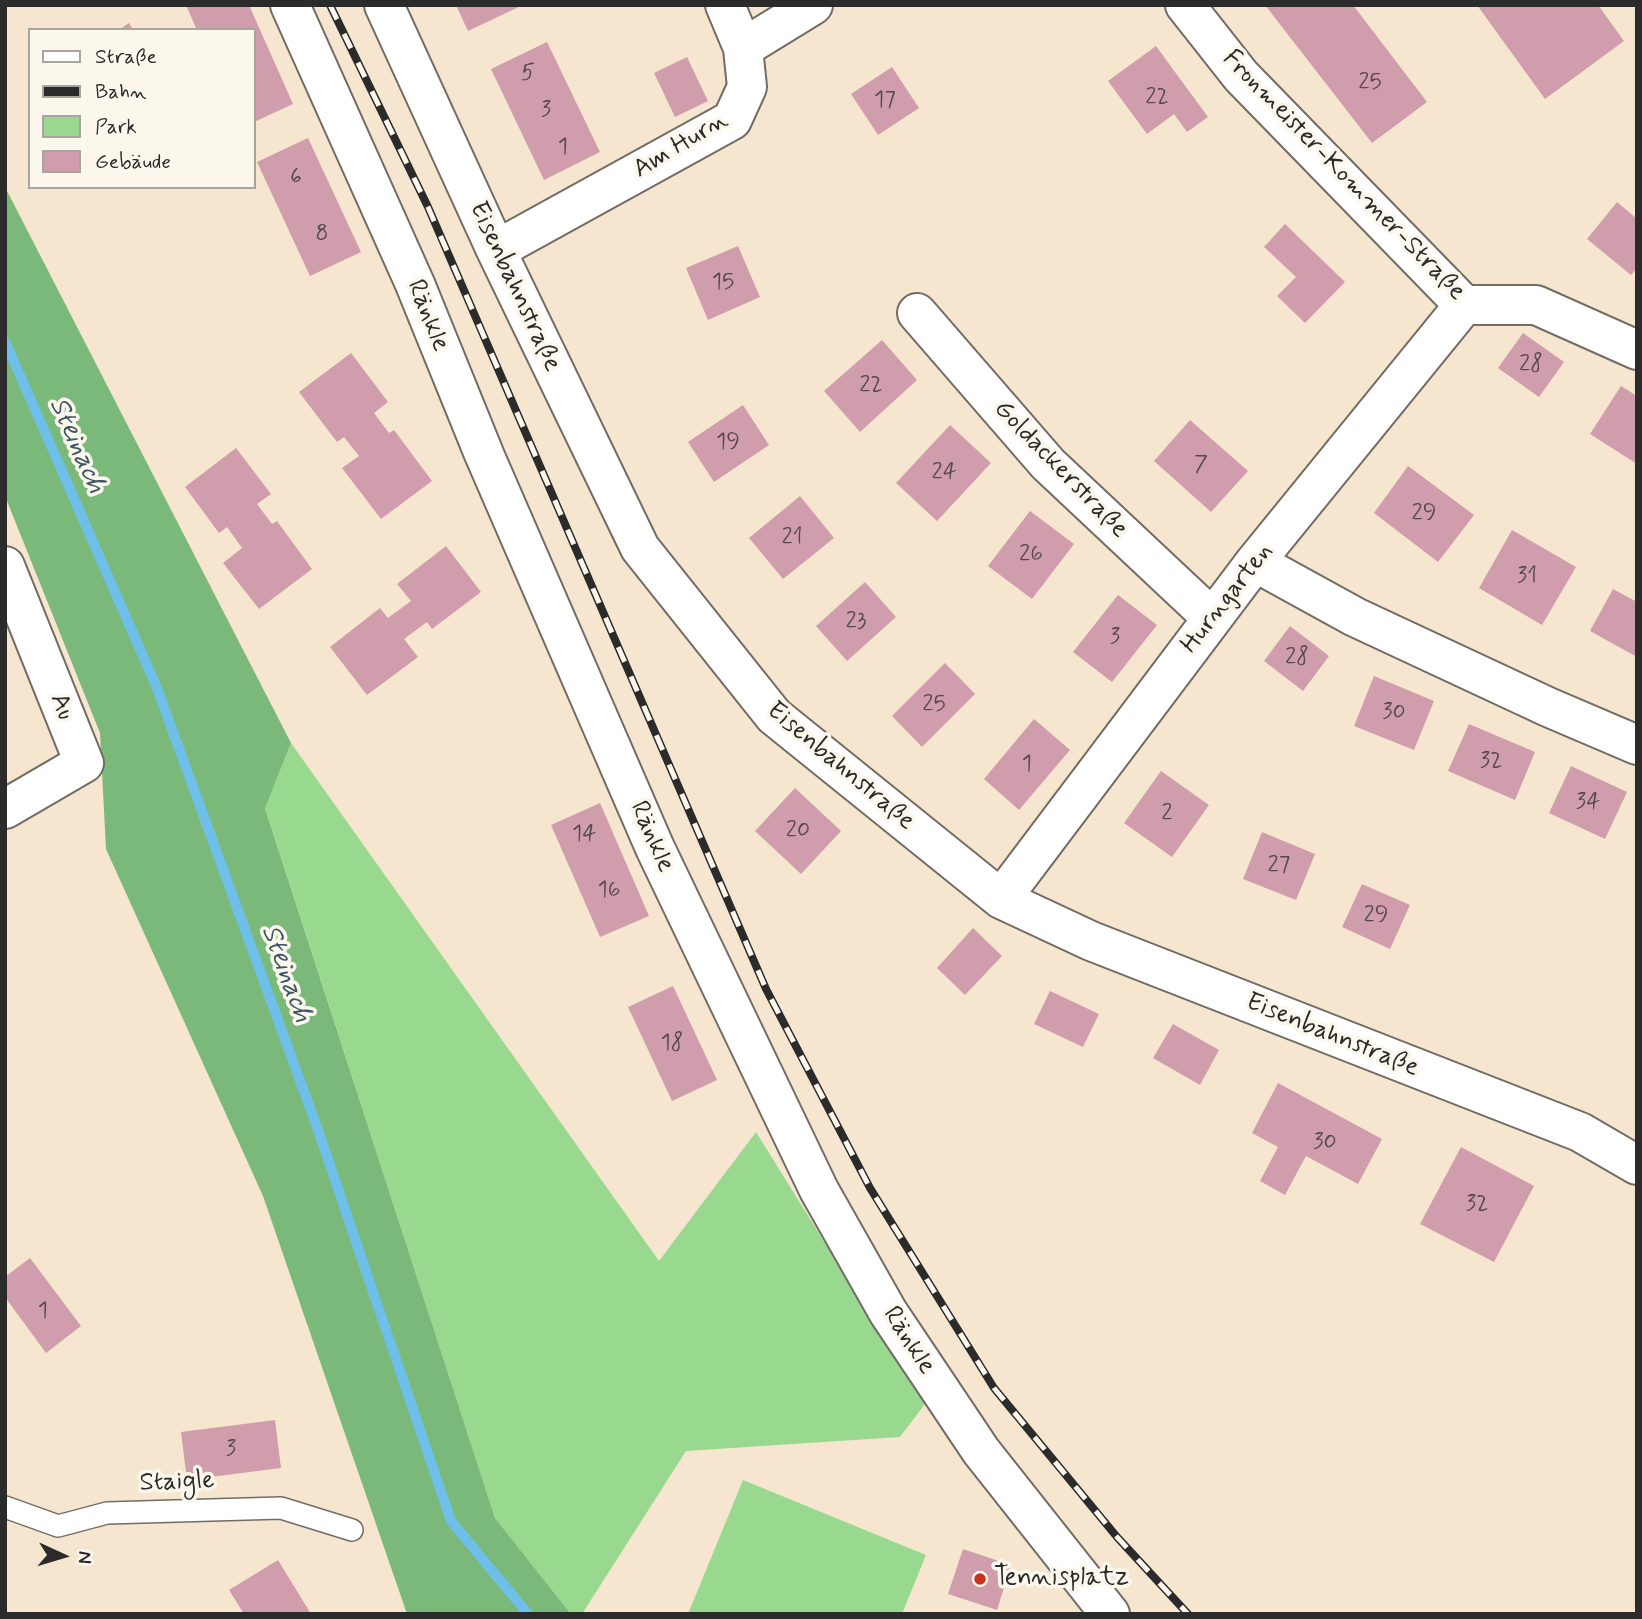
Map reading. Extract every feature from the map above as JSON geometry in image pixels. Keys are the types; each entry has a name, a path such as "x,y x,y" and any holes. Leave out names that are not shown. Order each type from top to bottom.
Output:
{"street":[{"name":"Ränkle","path":"290,5 415,284 484,454 655,848 819,1189 888,1312 981,1451 1110,1614"},
{"name":"Eisenbahnstraße","path":"384,5 496,250 640,548 774,716 1001,900 1091,941 1580,1132 1637,1165"},
{"path":"724,5 743,48 813,5"},
{"name":"Fronmeister-Kommer-Straße","path":"1185,5 1241,76 1464,305 1536,306 1637,350"},
{"name":"Am Hurn","path":"496,250 732,120 747,87 743,48"},
{"name":"Hurngarten","path":"1001,900 1255,562 1464,305"},
{"name":"Goldackerstraße","path":"917,313 1048,464 1212,618"},
{"path":"1255,562 1355,617 1548,707 1637,745"},
{"name":"Au","path":"5,566 84,763 5,809"}],"lane":[{"name":"Staigle","path":"5,1507 58,1526 107,1513 281,1508 352,1530"}],"green space":[{"path":"5,187 291,743 265,808 495,1518 571,1614 407,1614 263,1196 106,849 100,733 5,496"},
{"path":"291,743 659,1261 756,1132 925,1404 900,1437 686,1451 582,1614 571,1614 495,1518 265,807"},
{"path":"743,1480 926,1555 902,1614 688,1614"}],"building":[{"path":"186,5 249,5 293,104 256,121 256,28 196,28"},
{"path":"456,5 523,5 468,31"},
{"path":"1265,5 1353,5 1427,102 1372,143"},
{"path":"1477,5 1598,5 1624,41 1545,99"},
{"path":"547,42 600,152 544,180 491,69"},
{"path":"1156,46 1208,117 1187,132 1174,114 1147,134 1108,81"},
{"path":"687,57 708,101 675,117 654,73"},
{"path":"892,67 919,108 878,135 851,94"},
{"path":"308,138 361,252 310,276 257,162"},
{"path":"1617,202 1637,219 1637,268 1631,275 1587,239"},
{"path":"1285,224 1345,282 1305,323 1277,296 1296,277 1264,247"},
{"path":"738,246 760,297 708,320 686,268"},
{"path":"1523,333 1564,362 1539,397 1498,368"},
{"path":"882,340 917,380 860,432 824,391"},
{"path":"351,353 388,402 374,413 389,433 394,430 432,481 381,519 342,468 359,456 344,437 337,442 299,392"},
{"path":"1621,386 1637,396 1637,464 1590,434"},
{"path":"743,405 769,445 714,482 688,442"},
{"path":"1190,420 1248,471 1211,512 1154,461"},
{"path":"950,425 991,463 937,521 896,483"},
{"path":"236,448 271,494 257,504 272,524 277,521 312,569 259,609 223,563 242,548 227,527 219,533 185,487"},
{"path":"1408,466 1474,515 1438,562 1374,513"},
{"path":"800,496 834,538 783,579 749,538"},
{"path":"1030,511 1074,544 1032,599 988,566"},
{"path":"1512,530 1576,567 1542,625 1479,588"},
{"path":"446,546 481,592 432,629 427,622 404,639 418,657 367,695 330,647 380,608 388,618 411,601 397,584"},
{"path":"865,582 896,617 847,661 816,626"},
{"path":"1613,589 1637,602 1637,657 1590,631"},
{"path":"1118,595 1157,625 1112,682 1073,652"},
{"path":"1290,626 1329,656 1303,691 1264,661"},
{"path":"945,663 975,694 922,747 892,716"},
{"path":"1374,676 1434,701 1414,750 1354,726"},
{"path":"1034,719 1070,750 1019,810 984,779"},
{"path":"1469,724 1535,752 1515,800 1448,771"},
{"path":"1571,766 1627,792 1605,839 1549,813"},
{"path":"1161,771 1209,805 1172,857 1124,823"},
{"path":"795,788 841,831 801,874 755,831"},
{"path":"600,803 649,916 600,937 551,825"},
{"path":"1262,832 1315,854 1296,900 1243,879"},
{"path":"1362,884 1410,905 1390,949 1342,927"},
{"path":"973,928 1002,956 965,995 937,968"},
{"path":"673,986 717,1080 672,1101 628,1007"},
{"path":"1050,991 1099,1014 1083,1047 1034,1024"},
{"path":"1173,1024 1219,1050 1200,1085 1153,1058"},
{"path":"1278,1083 1382,1139 1358,1184 1306,1156 1285,1195 1260,1181 1278,1147 1252,1133"},
{"path":"1461,1147 1534,1186 1494,1262 1420,1224"},
{"path":"30,1258 81,1326 46,1353 5,1297 5,1277"},
{"path":"275,1420 281,1468 187,1480 181,1432"},
{"name":"Tennisplatz","path":"963,1549 1011,1565 997,1610 948,1594"},
{"path":"278,1560 311,1614 244,1614 229,1590"}],"waterway":[{"name":"Steinach","path":"5,341 157,688 318,1130 451,1521 528,1614"}],"railway":[{"path":"330,5 428,207 766,989 870,1188 994,1388 1117,1537 1188,1614"}],"place":[{"name":"Tennisplatz","path":"980,1579"}]}
